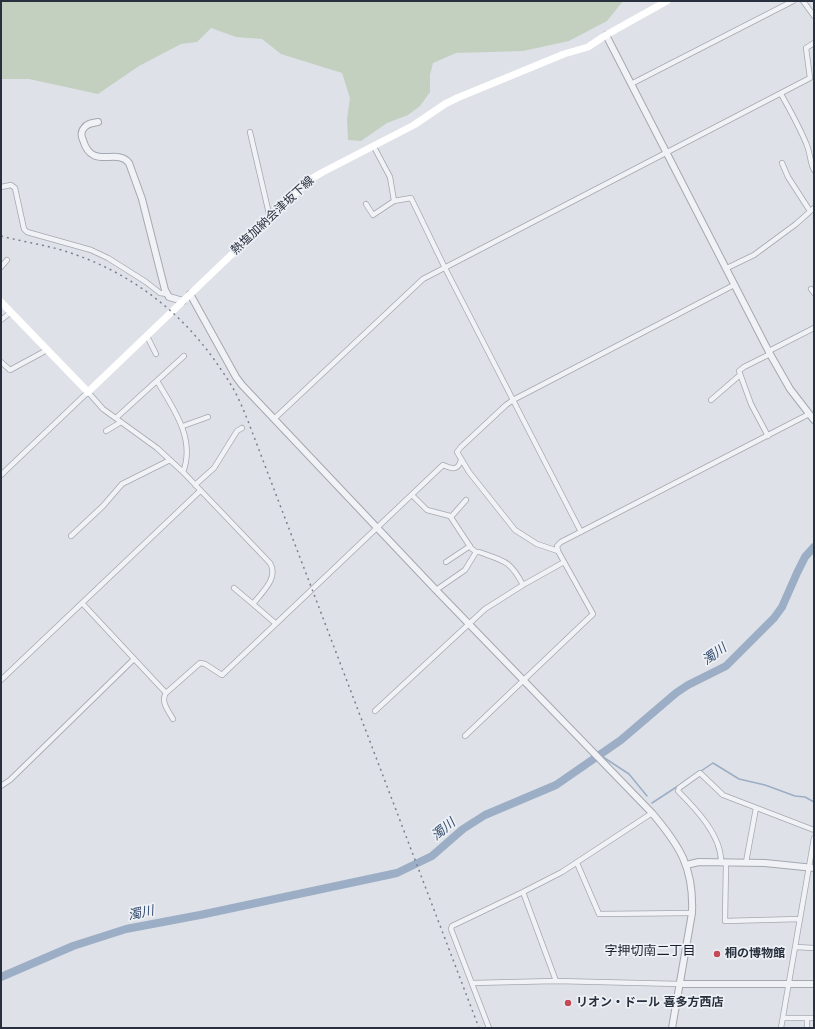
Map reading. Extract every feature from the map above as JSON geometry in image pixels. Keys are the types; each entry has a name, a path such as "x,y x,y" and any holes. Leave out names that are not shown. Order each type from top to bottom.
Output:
{"main road":[{"name":"熱塩加納会津坂下線","path":"88,392 311,179 414,125 445,104 457,98 564,54 588,47 606,35 667,1"},
{"path":"1,302 88,392"}],"street":[{"path":"631,84 793,1"},
{"path":"803,1 814,16"},
{"path":"606,35 770,353 790,389 814,420"},
{"path":"274,420 423,279 810,78 806,48 814,43"},
{"path":"781,94 806,143 810,155 811,165 814,170"},
{"path":"98,122 90,123 82,130 84,145 97,157 120,157 126,159 129,163 142,199 162,283 169,297 183,301"},
{"path":"250,132 270,218"},
{"path":"374,147 390,177 394,201"},
{"path":"727,268 754,255 796,224 812,210 788,177 782,163"},
{"path":"1,187 11,185 15,188 24,226 27,232 88,249 120,266 160,293 167,294"},
{"path":"366,204 373,215 394,201 410,198 581,532"},
{"path":"1,267 7,260"},
{"path":"558,551 537,544 515,530 482,490 457,452 513,400 734,285"},
{"path":"190,294 236,377 274,420 638,799 676,843 686,865 691,882 692,913 672,1028"},
{"path":"1,320 11,312"},
{"path":"768,436 752,404 739,370 814,328"},
{"path":"147,336 156,354"},
{"path":"1,362 10,370 47,350"},
{"path":"116,418 184,356"},
{"path":"711,400 740,375"},
{"path":"157,381 182,426 188,460 183,472"},
{"path":"1,475 88,392 99,405 157,448 183,472 270,563 272,566 272,577 254,604"},
{"path":"465,736 594,614 558,551 557,546 561,542 809,414"},
{"path":"182,426 208,417"},
{"path":"106,431 121,422"},
{"path":"195,485 214,468 236,433 242,428"},
{"path":"72,536 103,506 120,486 170,460"},
{"path":"173,719 163,697 166,693 200,663 205,664 222,675 443,465 451,469 456,468 461,460"},
{"path":"1,680 200,491"},
{"path":"412,495 427,510 451,517 470,546 476,552 506,562 511,566 523,585"},
{"path":"451,517 466,500"},
{"path":"446,562 470,546"},
{"path":"436,590 465,570 476,552"},
{"path":"375,711 488,606 564,562"},
{"path":"234,588 275,623"},
{"path":"82,603 166,693"},
{"path":"1,786 10,780 134,659"},
{"path":"800,919 725,921 724,863 718,845 708,825 694,807 678,791 679,788 700,774 723,795 814,830"},
{"path":"746,862 756,808"},
{"path":"489,1028 451,929 452,926 523,892 577,863 652,814"},
{"path":"781,1028 800,919 812,868 814,838"},
{"path":"686,865 699,862 746,862 786,864 812,868"},
{"path":"577,863 599,914 692,913"},
{"path":"523,892 556,982"},
{"path":"796,947 814,948"},
{"path":"473,983 556,982 814,984"},
{"path":"783,1018 814,1018"},
{"path":"806,1028 807,1018"}],"green space":[{"path":"1,1 623,1 607,21 569,41 523,51 456,53 433,63 430,75 430,92 420,106 408,115 387,123 361,141 348,140 347,119 350,98 342,73 281,54 262,39 236,37 211,28 197,42 181,44 139,66 98,94 29,79 1,79"}],"waterway":[{"name":"濁川","path":"1,977 73,946 126,929 200,915 397,873 432,856 463,829 485,815 556,785 621,740 676,693 688,685 726,666 774,618 782,607 805,557 814,547"},
{"path":"600,755 629,774 647,796"},
{"path":"701,771 713,763 739,779 765,785 795,796 805,797 814,802"},
{"path":"681,784 691,777"},
{"path":"652,803 678,786"}],"railway":[{"path":"1,236 58,249 82,257 127,279 168,308 186,326 203,344 229,382 248,421 479,1028"}],"place":[{"name":"桐の博物館","path":"717,954"},
{"name":"リオン・ドール 喜多方西店","path":"568,1003"}],"district":[{"name":"字押切南二丁目","path":"650,952"}]}
